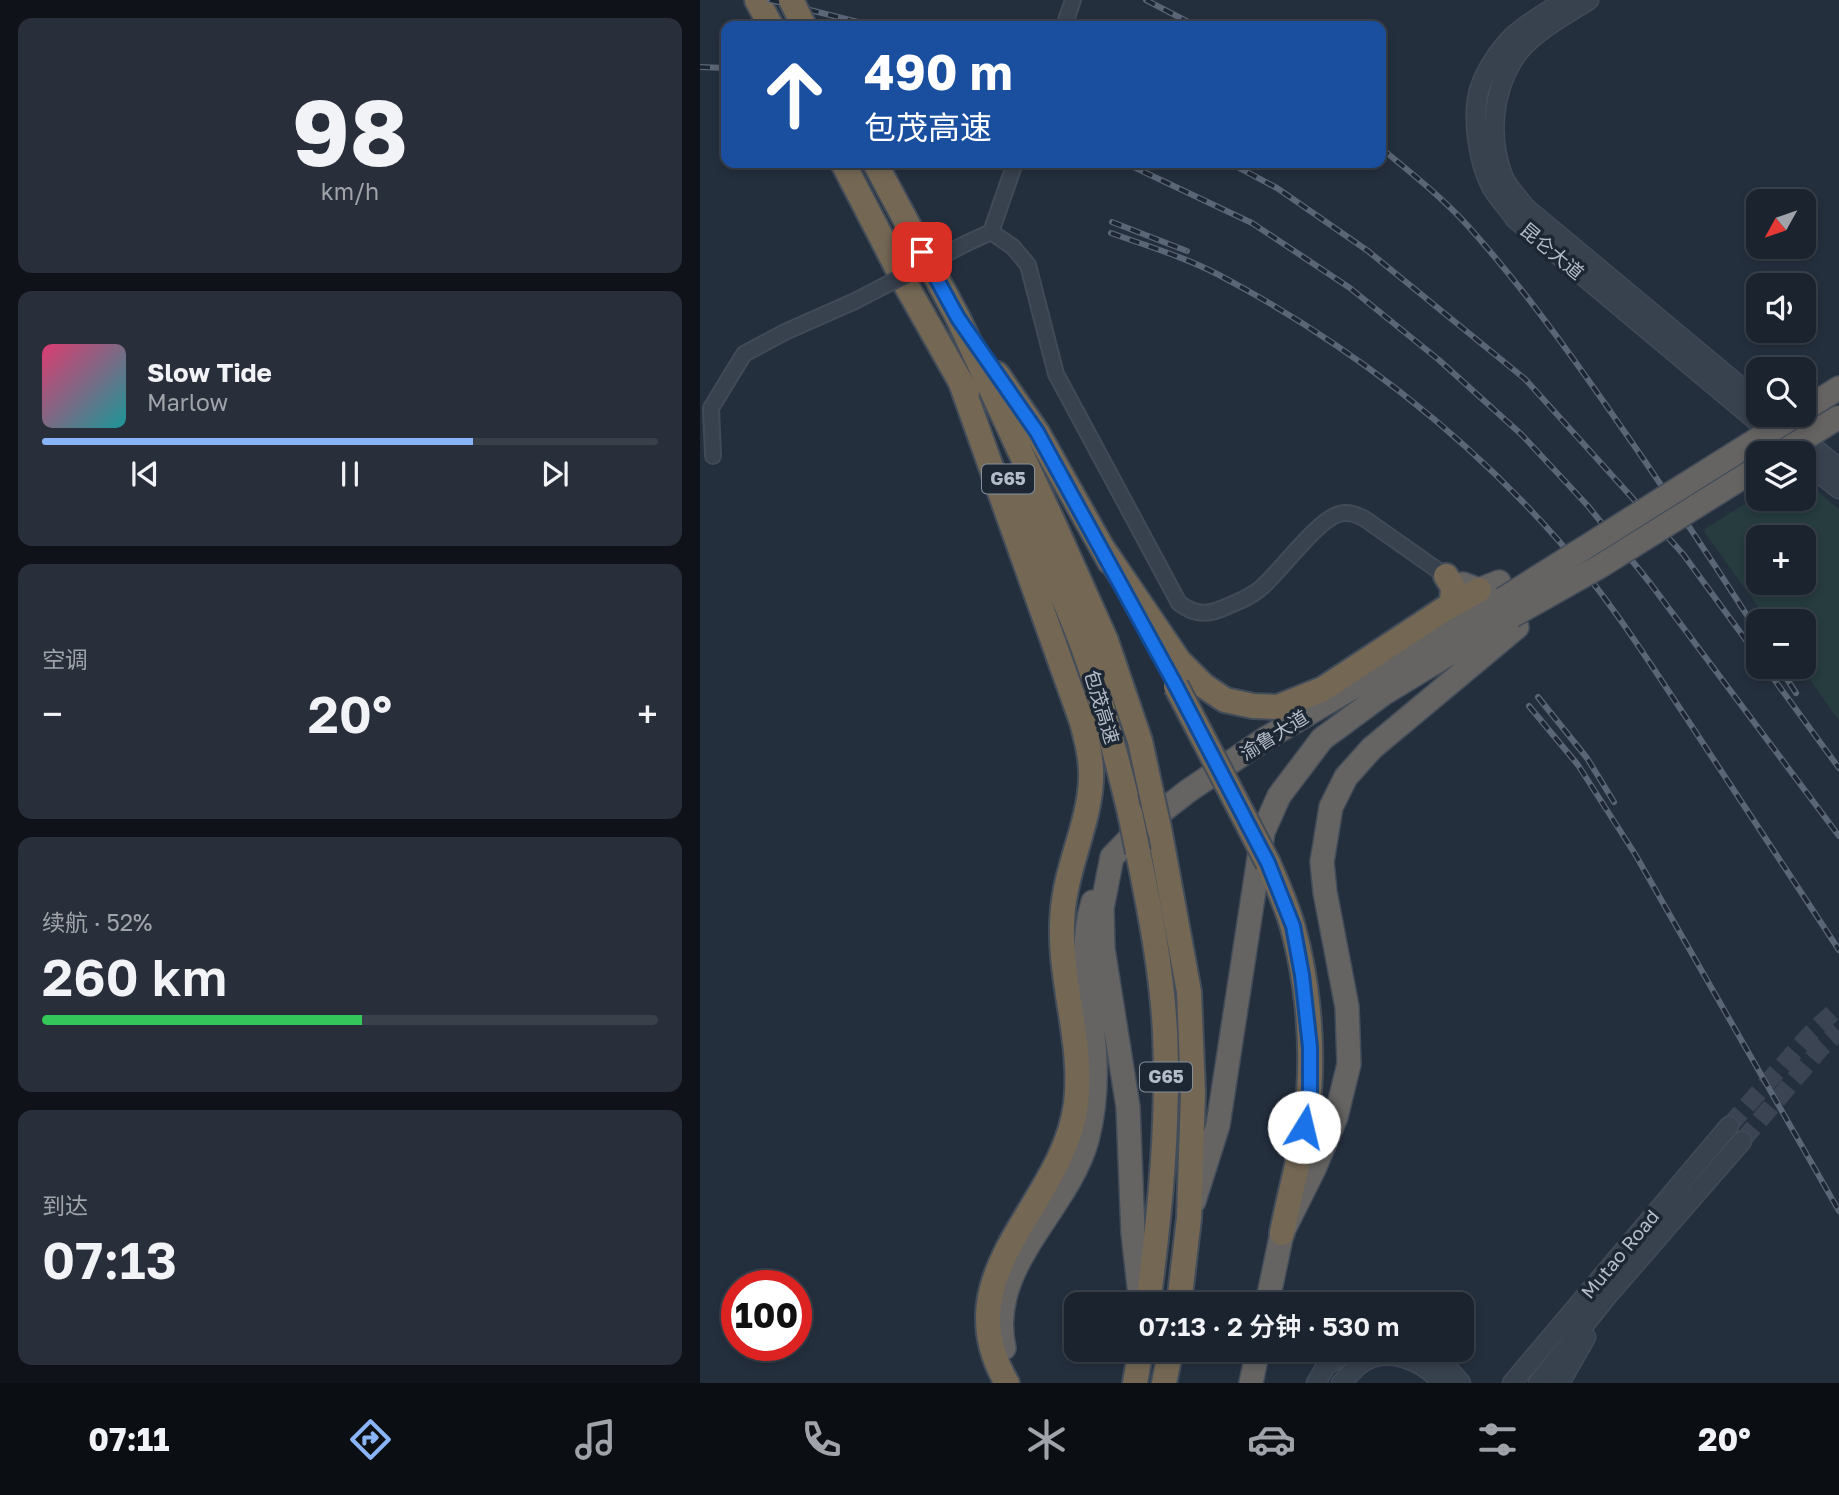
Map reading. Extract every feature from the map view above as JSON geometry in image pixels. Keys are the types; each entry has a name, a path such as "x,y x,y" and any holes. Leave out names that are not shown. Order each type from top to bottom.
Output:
{"highway":[{"path":"757,0 768,21"},
{"path":"791,0 802,21"},
{"name":"包茂高速","path":"846,168 906,285 960,380 1048,565 1088,661 1115,754 1130,813 1155,940 1165,1030 1167,1122 1150,1292"},
{"name":"包茂高速","path":"878,168 958,318 1052,520 1105,641 1140,741 1189,992 1193,1093 1189,1217 1180,1292"},
{"path":"958,318 1037,432 1103,549 1268,863 1293,926 1300,958 1309,1032 1310,1091 1270,1292"},
{"path":"960,380 1082,722 1091,766 1089,798 1063,908 1065,981 1078,1079 1076,1105 1072,1126 1059,1160 1004,1253 992,1282 989,1303 991,1341 995,1358 1007,1383"},
{"path":"1816,402 1839,388"},
{"path":"1801,441 1839,417"},
{"path":"1439,612 1502,603 1592,557 1779,427"},
{"path":"1189,1217 1217,1125 1263,832 1279,796 1322,738 1502,603 1746,474"},
{"path":"1103,549 1179,661 1204,686 1225,700 1253,706 1278,707 1324,689 1452,604 1453,587 1446,576"},
{"path":"1446,576 1502,603"},
{"path":"1282,1233 1336,1117 1349,1064 1347,1007 1325,892 1322,862 1331,807 1346,777 1502,603"},
{"name":"渝鲁大道","path":"1112,857 1138,830 1188,791 1265,739 1502,603"},
{"path":"1112,857 1102,908 1103,949 1128,1107 1133,1233 1140,1292"},
{"path":"1016,1383 1002,1339 1005,1295 1013,1272 1076,1169 1088,1138 1095,1065 1086,983 1086,939 1091,905 1112,857"},
{"path":"1135,1383 1139,1362"},
{"path":"1164,1383 1168,1362"},
{"path":"1251,1383 1256,1362"},
{"path":"1260,1362 1261,1383"}],"street":[{"path":"1066,21 1073,0"},
{"name":"昆仑大道","path":"1566,0 1513,36 1499,52 1480,88 1476,121 1481,158 1492,188 1515,219 1781,441"},
{"path":"1589,0 1537,36 1513,60 1499,92 1493,120 1495,148 1504,178 1525,207 1746,391"},
{"path":"713,456 711,408 744,354 991,232 1013,168"},
{"path":"991,232 1013,247 1028,265 1056,374 1179,603 1191,612 1216,612 1261,589 1322,525 1341,513 1353,513 1365,519 1446,576"},
{"path":"1789,427 1839,468"},
{"path":"1816,471 1839,489"},
{"name":"Mutao Road","path":"1512,1383 1729,1126"},
{"name":"Mutao Road","path":"1538,1383 1610,1293 1742,1141"},
{"path":"1560,1383 1610,1293"},
{"path":"1341,1383 1362,1363 1390,1354 1417,1363 1442,1383"},
{"path":"1316,1383 1326,1366 1332,1362"},
{"path":"1443,1362 1461,1383"}],"green space":[{"path":"1816,490 1839,509 1839,721 1809,679 1816,679 1816,609 1759,609 1749,595 1816,595 1816,525 1746,525 1746,590 1703,530 1746,503 1746,511 1816,511"}],"tunnel":[{"path":"1729,1126 1812,1032 1839,1007"},
{"path":"1742,1141 1822,1047 1839,1031"}],"railway":[{"path":"770,0 854,21"},
{"path":"1146,0 1186,21"},
{"path":"700,67 721,68"},
{"path":"1386,152 1458,215 1523,292 1627,436 1746,614"},
{"path":"1136,168 1252,223 1350,288 1439,360 1522,435 1588,506 1650,583 1839,836"},
{"path":"1239,168 1277,188 1368,251 1525,379 1683,554 1746,640"},
{"path":"1112,222 1187,251"},
{"path":"1111,233 1206,269 1312,329 1400,392 1483,462 1577,562 1628,631 1839,950"},
{"path":"1774,679 1839,768"},
{"path":"1787,679 1796,693"},
{"path":"1538,697 1587,758 1614,802"},
{"path":"1529,706 1578,765 1635,854 1839,1211"}],"route":[{"path":"922,252 958,318 1037,432 1103,549 1239,803 1268,863 1293,926 1300,958 1310,1047 1310,1091 1304,1127"}]}
